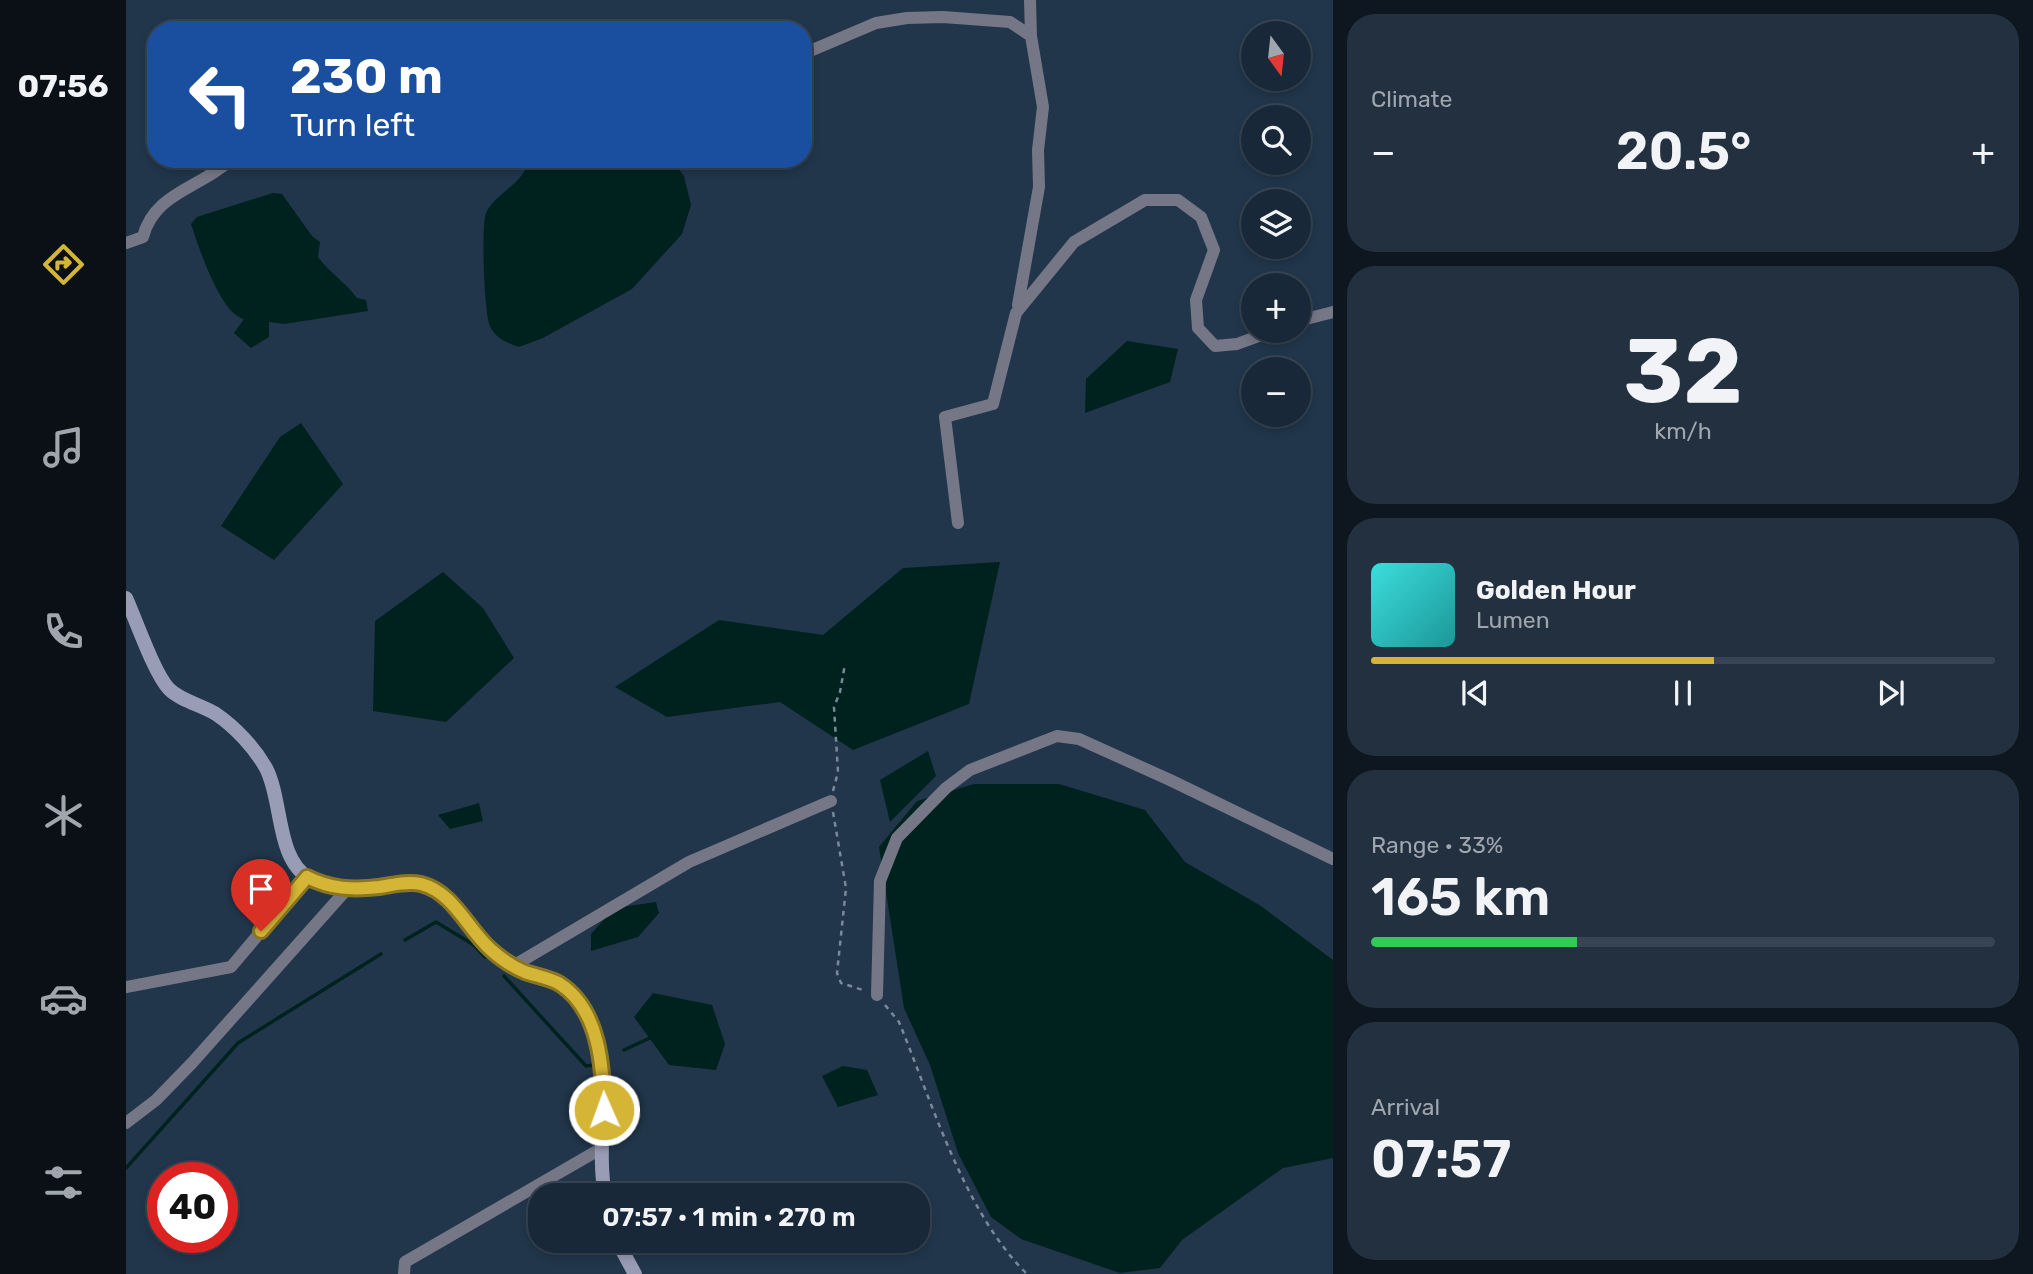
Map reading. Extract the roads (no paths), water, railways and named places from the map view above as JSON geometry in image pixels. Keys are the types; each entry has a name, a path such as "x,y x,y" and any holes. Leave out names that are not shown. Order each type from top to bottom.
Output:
{"street":[{"path":"958,523 945,417 993,404 1023,288 1038,187 1038,150 1043,107 1031,36 1030,0"},
{"path":"812,50 876,23 907,18 943,17 1010,22 1031,36"},
{"path":"126,243 143,237 146,223 157,207 221,168"},
{"path":"1016,313 1073,242 1145,200 1178,200 1201,217 1214,250 1196,300 1199,328 1214,346 1241,343"},
{"path":"1311,318 1333,312"},
{"path":"126,598 169,689 215,714 241,735 265,767 278,800 285,843 293,863 307,877 324,886 348,888 422,884 439,892 489,948 513,966 560,984 578,1000 596,1036 603,1071 604,1183"},
{"path":"877,995 878,892 897,838 946,788 970,770 1057,736 1079,740 1148,770 1333,859"},
{"path":"513,966 689,862 831,801"},
{"path":"126,986 232,967 307,877"},
{"path":"126,1123 156,1100 192,1063 348,888"},
{"path":"404,1274 405,1262 591,1152 602,1149"},
{"path":"624,1253 635,1274"}],"waterway":[{"path":"405,940 436,922 474,945 485,957"},
{"path":"126,1168 238,1043 381,954"},
{"path":"504,976 586,1066 593,1065"},
{"path":"624,1050 652,1037"}]}
